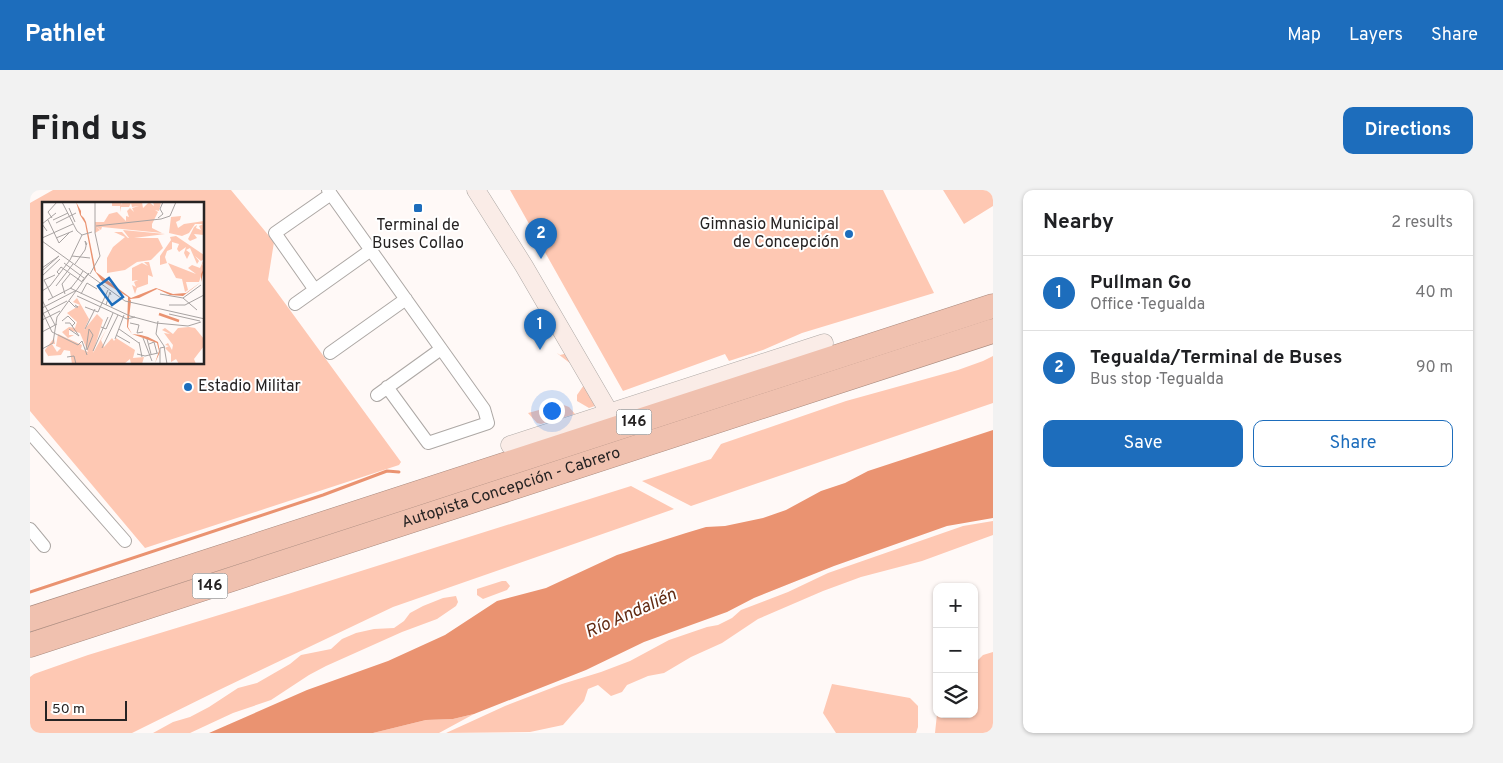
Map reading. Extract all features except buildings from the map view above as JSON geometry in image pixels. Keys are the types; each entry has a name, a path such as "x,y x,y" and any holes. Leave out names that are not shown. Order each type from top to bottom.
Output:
{"highway":[{"path":"824,343 889,323 937,312 968,306 993,305"},
{"name":"Autopista Concepción - Cabrero","path":"30,619 993,305"},
{"name":"Autopista Concepción - Cabrero","path":"37,644 993,331"},
{"path":"251,546 330,511 418,477 510,445"},
{"path":"30,607 94,598"}],"street":[{"path":"476,190 533,282 609,412"},
{"path":"315,290 275,233 329,192 484,409 488,423 428,443 382,391 441,349"},
{"path":"295,304 371,250"},
{"path":"330,353 406,299"},
{"path":"510,445 824,343"},
{"path":"30,433 125,541"},
{"path":"30,529 44,546"}],"shaded area":[{"name":"Estadio Militar","path":"53,190 231,190 274,242 268,280 401,462 399,465 145,548 30,411 30,203"},
{"path":"510,190 883,190 934,293 802,333 763,350 729,361 725,354 623,391"},
{"path":"943,190 993,190 993,206 964,224"},
{"path":"566,347 599,399 598,405 589,408 577,401 577,395 586,382 577,367 557,353 560,355 564,354 567,350"},
{"path":"993,356 993,403 691,506 642,481 711,459 721,444 846,401 958,370"},
{"path":"561,404 569,407 575,414 541,424 537,423 528,413"},
{"path":"631,486 674,509 393,607 132,733 30,733 30,677 34,674 88,655"},
{"path":"993,521 993,535 922,561 861,577 823,591 758,619 722,643 691,657 664,673 648,676 627,685 622,692 611,696 598,685 588,689 584,701 563,725 530,732 446,733 505,706 630,661 669,640 718,625 732,618 741,610 788,592 828,573 963,526"},
{"path":"506,581 510,586 507,590 483,599 477,595 477,589"},
{"path":"456,596 458,602 456,606 437,619 402,632 326,666 271,700 233,713 190,733 153,733 173,722 190,717 209,707 238,688 257,683 290,664 301,655 331,649 342,639 356,633 374,629 394,628 404,621 410,613 423,606 443,598"},
{"path":"993,652 993,733 935,733 937,718 978,718 978,660 983,655"},
{"path":"832,684 910,698 918,706 918,727 916,733 836,733 823,713"},
{"path":"474,714 439,733 373,733 426,720 453,719"}],"water":[{"name":"Río Andalién","path":"993,430 993,518 947,526 834,566 754,598 727,612 644,642 586,670 474,714 453,719 426,720 373,733 209,733 307,690 388,661 445,635 497,601 546,588 617,555 686,533 706,527 725,526 763,518 786,510 821,491 845,483 868,471"}],"waterway":[{"path":"30,592 323,495 387,471 399,472"}],"place":[{"name":"Terminal de Buses Collao","path":"418,208"},
{"name":"Gimnasio Municipal de Concepción","path":"849,234"},
{"name":"Tegualda/Terminal de Buses","path":"541,259"},
{"name":"Pullman Go","path":"540,350"},
{"name":"Estadio Militar","path":"188,387"}]}
